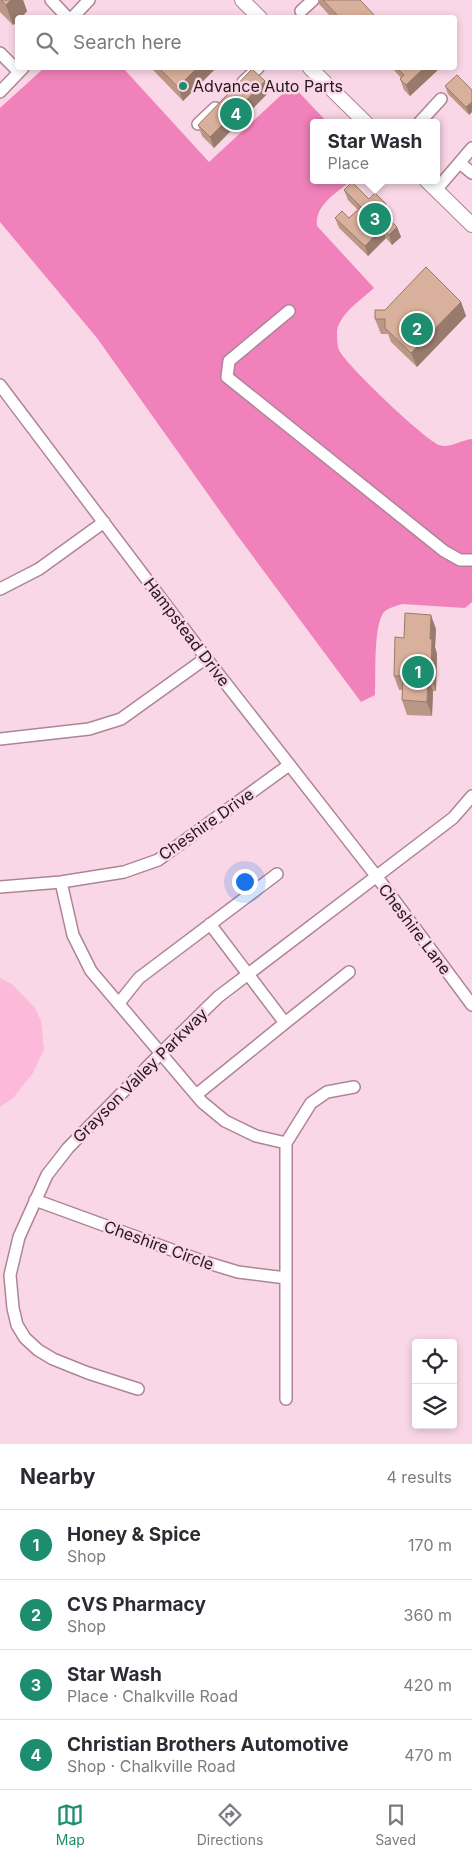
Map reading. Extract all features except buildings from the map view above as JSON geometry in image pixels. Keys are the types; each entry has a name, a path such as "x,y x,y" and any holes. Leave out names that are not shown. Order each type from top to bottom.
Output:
{"main road":[{"path":"242,0 257,15"},
{"path":"312,70 362,119"},
{"path":"430,184 472,225"}],"street":[{"path":"51,0 65,15"},
{"path":"302,11 313,0"},
{"path":"75,15 87,2"},
{"path":"0,53 15,65"},
{"path":"0,92 21,70"},
{"path":"198,124 256,70"},
{"path":"423,119 441,99"},
{"path":"436,190 472,148"},
{"path":"460,163 472,172"},
{"path":"289,311 230,361 227,377 444,551 460,560 472,560"},
{"name":"Hampstead Drive","path":"0,385 206,658 377,877"},
{"path":"0,589 38,569 104,522"},
{"path":"0,739 89,729 121,719 206,658"},
{"name":"Cheshire Drive","path":"0,887 61,882 124,872 158,860 289,765"},
{"name":"Grayson Valley Parkway","path":"138,1389 88,1373 53,1359 38,1350 25,1338 18,1326 13,1308 10,1275 19,1237 47,1175 68,1148 218,997 453,818 472,796"},
{"path":"119,1003 139,978 277,874"},
{"name":"Cheshire Lane","path":"377,877 472,1005"},
{"path":"61,882 73,935 91,971 162,1052 202,1102 225,1121 256,1136 286,1143"},
{"path":"210,924 285,1022"},
{"path":"196,1095 349,972"},
{"path":"286,1399 286,1143 310,1103 327,1092 354,1087"},
{"name":"Cheshire Circle","path":"35,1200 205,1262 238,1272 286,1278"}],"shaded area":[{"path":"42,70 125,70 209,162 292,85 324,119 310,119 310,184 347,184 323,205 317,218 317,226 374,288 342,318 337,331 339,350 369,385 431,440 439,445 447,446 472,439 472,602 465,608 402,604 384,612 378,628 375,695 361,702 237,535 97,338 0,222 0,108"},
{"path":"0,978 13,985 35,1008 41,1021 44,1049 33,1073 13,1098 0,1107"}],"place":[{"name":"Advance Auto Parts","path":"183,86"},
{"name":"Christian Brothers Automotive","path":"236,114"},
{"name":"Star Wash","path":"375,219"},
{"name":"CVS Pharmacy","path":"417,329"},
{"name":"Honey & Spice","path":"418,672"}]}
